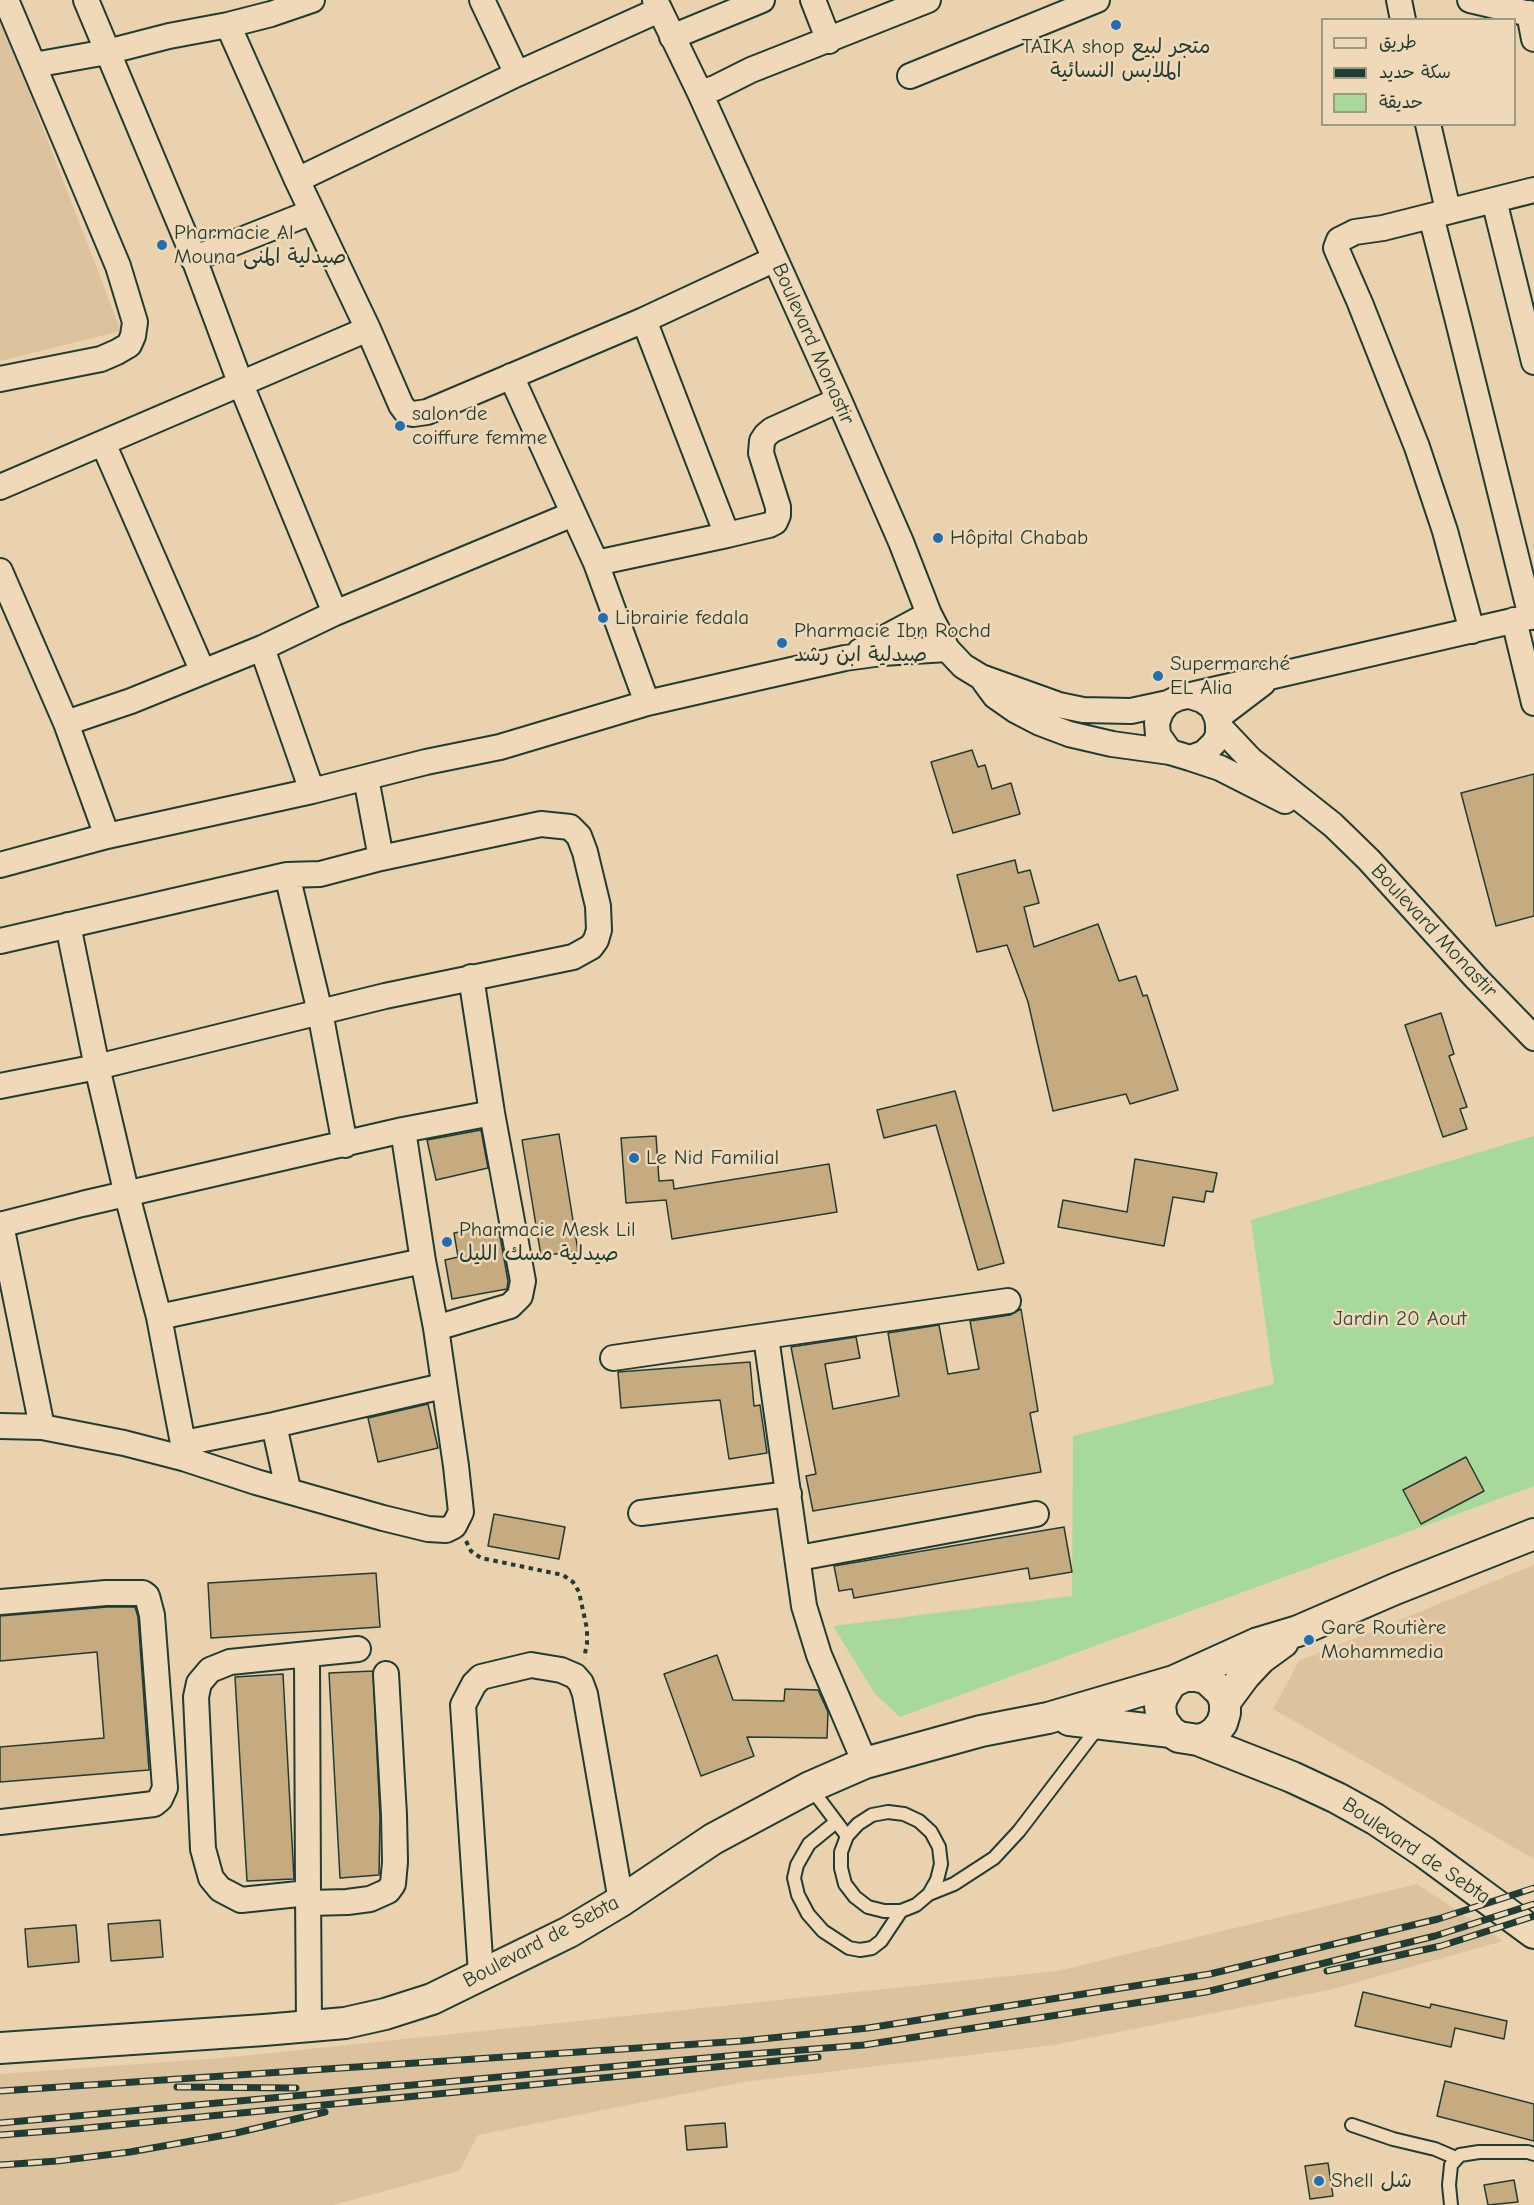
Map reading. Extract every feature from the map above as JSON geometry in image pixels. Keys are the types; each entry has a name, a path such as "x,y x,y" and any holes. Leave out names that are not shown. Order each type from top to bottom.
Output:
{"street":[{"path":"0,379 109,356 129,345 135,322 118,266 6,0"},
{"path":"86,0 190,248 240,382 335,613"},
{"path":"34,65 107,52 170,36 228,25 312,0"},
{"path":"482,0 517,74"},
{"path":"672,37 762,0"},
{"path":"813,0 829,41"},
{"path":"700,93 760,66 829,41 926,0"},
{"path":"910,76 1097,0"},
{"path":"1399,0 1403,18"},
{"path":"1470,0 1524,15 1534,39"},
{"path":"297,180 657,5"},
{"name":"Boulevard Monastir","path":"657,5 700,93 839,400 901,542 929,614 947,650 963,666 981,677 1059,705 1083,710 1131,711 1526,618"},
{"path":"228,25 401,405 407,412 413,414 427,412 644,320 775,259"},
{"path":"1428,126 1439,213 1460,327 1526,618 1534,703"},
{"path":"1472,631 1445,531 1417,447 1336,248 1339,240 1355,232 1534,190"},
{"path":"1494,200 1534,362"},
{"path":"193,259 312,212"},
{"path":"644,320 727,536"},
{"path":"0,487 368,329"},
{"path":"511,376 596,563 647,703"},
{"path":"596,563 727,536 775,522 778,507 761,453 762,441 772,430 839,400"},
{"path":"103,443 203,672"},
{"path":"66,723 262,648 335,613 573,514"},
{"path":"0,571 9,618 40,669 66,723 107,836"},
{"path":"845,658 929,614"},
{"path":"262,648 312,791"},
{"path":"0,865 107,836 500,747 647,703 845,658 882,653 947,650"},
{"name":"Boulevard Monastir","path":"981,677 995,696 1040,723 1069,734 1112,744 1180,755 1245,780 1333,825"},
{"path":"1218,722 1271,677"},
{"path":"1179,700 1202,700 1212,707 1218,722 1218,735 1204,753 1180,755 1158,735 1157,723 1161,712 1179,700"},
{"name":"Boulevard Monastir","path":"1218,722 1251,760 1333,825 1369,860 1534,1038"},
{"path":"366,777 381,858"},
{"path":"0,941 287,875 320,874 381,858 541,825 570,827 579,836 598,906 599,930 591,947 573,957 471,977 97,1066 0,1086"},
{"path":"287,875 320,1012 345,1145"},
{"path":"68,925 97,1066 127,1195 159,1317 185,1451"},
{"path":"436,1328 510,1306 520,1296 523,1281 492,1113 471,977"},
{"path":"42,1427 1,1225 82,1204 403,1130 492,1113"},
{"path":"0,1426 42,1427 124,1443 185,1451 256,1482 288,1489 383,1518 428,1529 447,1530 454,1526 461,1512 457,1476 436,1328 423,1261 403,1130"},
{"path":"159,1317 423,1261"},
{"path":"613,1358 1008,1301"},
{"path":"766,1337 804,1606 810,1629 865,1763"},
{"path":"185,1451 273,1425 443,1386"},
{"path":"273,1425 288,1489"},
{"path":"641,1513 789,1494"},
{"path":"799,1558 1036,1514"},
{"path":"1225,1708 1221,1692 1215,1684 1206,1678 1196,1676 1180,1679 1165,1692 1160,1706 1162,1720 1184,1736 1208,1737 1216,1731 1234,1688 1262,1658 1298,1631 1395,1588 1534,1534"},
{"path":"0,1602 106,1593 142,1593 147,1596 152,1615 165,1788 160,1799 154,1804 0,1822"},
{"name":"Boulevard de Sebta","path":"0,2048 345,2023 385,2014 432,1999 569,1932 621,1901 713,1839 810,1787 865,1763 981,1731 1048,1718 1180,1679 1257,1643 1298,1631"},
{"path":"358,1649 230,1662 215,1667 199,1683 196,1697 203,1849 211,1878 220,1889 241,1900 308,1898 347,1902 370,1899 388,1891 393,1884 395,1862 386,1674"},
{"path":"307,1655 309,2025"},
{"path":"481,1974 463,1705 474,1684 481,1677 531,1665 547,1666 574,1676 581,1683 585,1694 621,1901"},
{"name":"Boulevard de Sebta","path":"1225,1708 1248,1742 1292,1777"},
{"name":"Boulevard de Sebta","path":"1048,1718 1102,1722 1184,1736 1292,1777 1375,1819 1534,1933"}],"lane":[{"path":"929,1894 937,1880 941,1864 939,1847 931,1832 919,1821 904,1814 888,1812 872,1815 858,1824 847,1836 842,1852 841,1868 845,1884 855,1897 868,1907 884,1911 901,1911 916,1905 929,1894 954,1884 994,1858 1019,1831 1102,1722"},
{"path":"810,1787 847,1836"},
{"path":"836,1822 809,1844 797,1865 794,1878 798,1895 807,1914 823,1931 849,1948 860,1950 872,1948 881,1941 901,1911"},
{"path":"1352,2125 1456,2158"},
{"path":"1451,2205 1449,2173 1456,2158 1479,2152 1534,2154"}],"path":[{"path":"459,1520 467,1546 475,1555 487,1560 563,1575 577,1586 587,1637 583,1659 574,1676"}],"shaded area":[{"path":"0,17 121,331 0,361"},
{"path":"1534,1565 1534,1859 1273,1709 1299,1661"},
{"path":"1417,1884 1503,1941 1329,1990 1054,2045 744,2082 478,2135 459,2171 333,2205 0,2205 0,2074 222,2058 1057,1971"}],"green space":[{"name":"Jardin 20 Aout","path":"1534,1136 1534,1486 900,1717 875,1694 833,1626 1072,1596 1073,1436 1274,1384 1251,1220"}],"building":[{"path":"972,750 978,767 985,765 992,789 1011,783 1020,814 953,833 931,762"},
{"path":"1534,774 1534,916 1496,926 1461,793"},
{"path":"1015,860 1018,873 1030,870 1039,903 1024,907 1034,947 1098,924 1119,981 1136,976 1143,996 1147,995 1178,1090 1130,1104 1126,1094 1053,1111 1028,1002 1007,945 977,952 957,875"},
{"path":"1441,1013 1454,1054 1449,1056 1467,1107 1460,1109 1467,1129 1443,1137 1405,1025"},
{"path":"955,1091 1004,1263 978,1270 936,1125 884,1138 877,1110"},
{"path":"481,1130 488,1168 436,1180 427,1140"},
{"path":"559,1134 578,1251 541,1256 522,1140"},
{"path":"656,1136 659,1181 673,1180 674,1189 829,1164 837,1212 672,1239 666,1200 626,1203 621,1138"},
{"path":"1135,1159 1217,1173 1213,1192 1206,1191 1204,1202 1173,1197 1164,1246 1058,1227 1063,1200 1127,1212"},
{"path":"498,1225 508,1281 507,1289 452,1299 445,1260 458,1257 454,1233"},
{"path":"1021,1309 1038,1411 1030,1413 1041,1472 813,1511 806,1476 816,1474 791,1347 856,1337 860,1358 825,1364 833,1409 899,1396 888,1333 939,1325 948,1374 979,1369 970,1321 1010,1315"},
{"path":"750,1362 754,1406 760,1405 767,1453 729,1459 720,1400 621,1408 618,1372"},
{"path":"428,1404 438,1448 378,1462 368,1418"},
{"path":"1466,1457 1484,1491 1421,1524 1403,1490"},
{"path":"494,1514 565,1527 559,1559 488,1546"},
{"path":"1064,1527 1072,1572 1030,1579 1028,1568 854,1598 852,1589 839,1591 834,1566"},
{"path":"376,1573 380,1627 211,1638 208,1583"},
{"path":"107,1607 135,1607 138,1617 149,1770 0,1782 0,1747 104,1738 97,1652 0,1661 0,1616"},
{"path":"717,1655 733,1700 784,1701 785,1689 818,1690 828,1712 827,1738 747,1737 754,1756 701,1776 664,1674"},
{"path":"373,1671 380,1816 379,1875 340,1878 329,1673"},
{"path":"283,1674 294,1879 247,1881 235,1677"},
{"path":"160,1920 163,1957 111,1961 108,1924"},
{"path":"76,1925 79,1962 28,1967 25,1929"},
{"path":"1363,1992 1430,2008 1431,2004 1507,2021 1504,2039 1455,2028 1451,2047 1355,2026"},
{"path":"1445,2081 1534,2104 1534,2141 1437,2116"},
{"path":"725,2123 727,2147 687,2150 685,2126"},
{"name":"Shell شل","path":"1328,2163 1333,2196 1310,2199 1305,2166"},
{"path":"1514,2180 1518,2202 1488,2205 1484,2185"}],"railway":[{"path":"0,2091 742,2041 868,2028 1210,1974 1438,1919 1534,1888"},
{"path":"0,2123 864,2045 1206,1992 1435,1936 1534,1904"},
{"path":"1327,1971 1441,1946 1534,1916"},
{"path":"0,2135 818,2057"},
{"path":"177,2087 296,2088"},
{"path":"0,2165 130,2152 236,2133 325,2112"}],"place":[{"name":"TAIKA shop متجر لبيع الملابس النسائية","path":"1116,25"},
{"name":"Pharmacie Al Mouna صيدلية المنى","path":"162,245"},
{"name":"salon de coiffure femme","path":"400,426"},
{"name":"Hôpital Chabab","path":"938,538"},
{"name":"Librairie fedala","path":"603,618"},
{"name":"Pharmacie Ibn Rochd صيدلية ابن رشد","path":"782,643"},
{"name":"Supermarché EL Alia","path":"1158,676"},
{"name":"Le Nid Familial","path":"634,1158"},
{"name":"Pharmacie Mesk Lil صيدلية مسك الليل","path":"447,1242"},
{"name":"Gare Routière Mohammedia","path":"1309,1640"},
{"name":"Shell شل","path":"1319,2181"}]}
